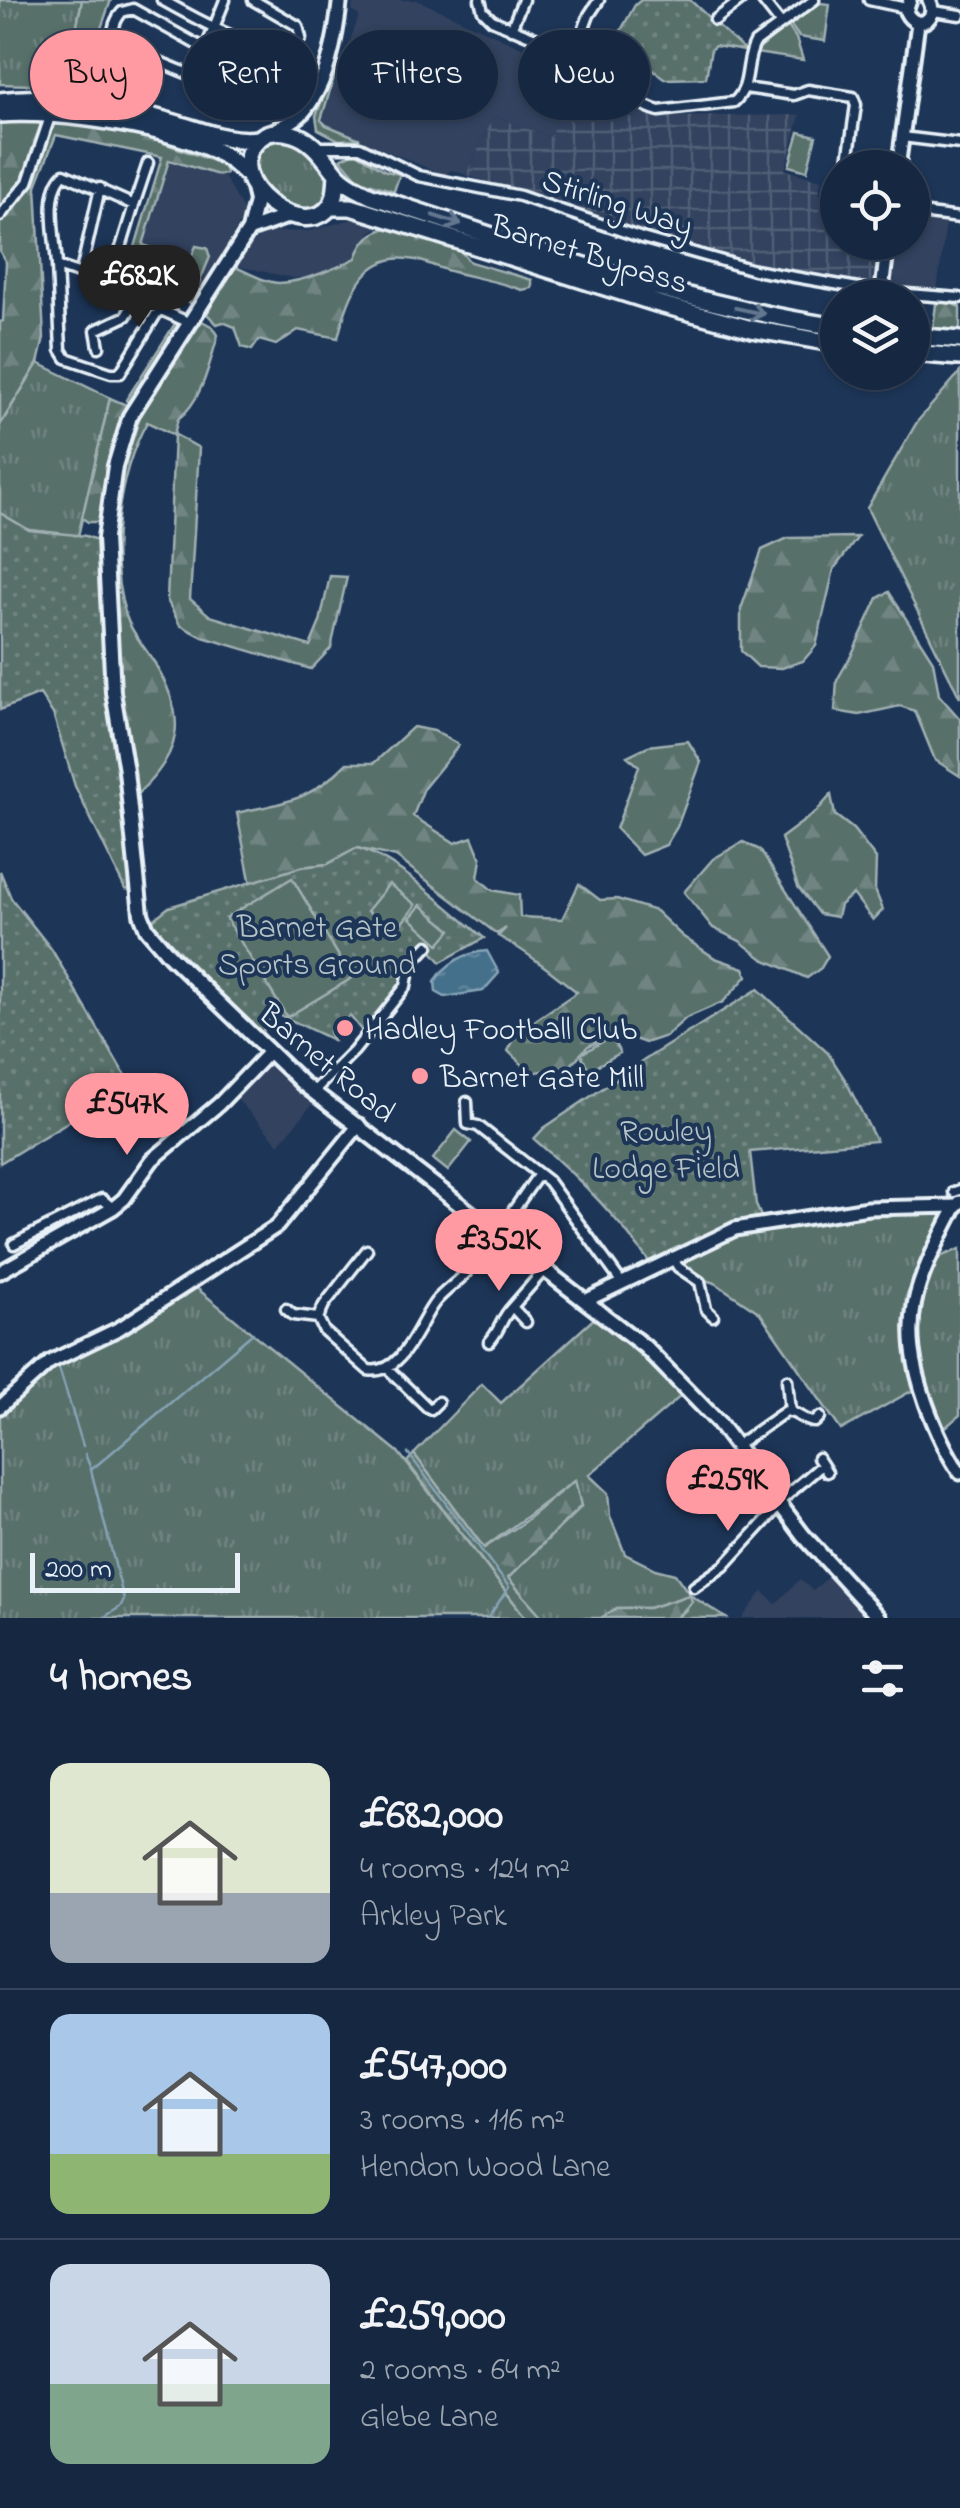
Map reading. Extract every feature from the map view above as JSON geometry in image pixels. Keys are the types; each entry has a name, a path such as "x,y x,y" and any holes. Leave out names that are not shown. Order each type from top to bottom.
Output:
{"highway":[{"path":"0,101 30,104"},
{"path":"0,114 30,110"},
{"path":"96,120 164,135 222,154 267,201 292,216 317,215 330,207 336,192 336,172 310,143 276,130 258,139 234,140 159,120"},
{"path":"250,181 248,156 258,139"},
{"name":"Barnet Bypass","path":"336,172 372,196 660,287 744,310 820,324"},
{"name":"Barnet Bypass","path":"330,207 351,207 704,317 820,340"},
{"path":"930,338 960,340"},
{"path":"930,355 960,356"}],"main road":[{"path":"317,84 327,64 340,0"},
{"path":"276,130 293,120"},
{"path":"303,120 310,143"},
{"name":"Barnet Road","path":"250,181 256,201 249,230 130,416 118,452 105,538 113,692 144,922 170,956 314,1092 666,1367 879,1618"},
{"path":"249,230 292,216"}],"street":[{"path":"162,0 215,29 273,52 292,50 301,38 298,26 253,0"},
{"path":"215,29 225,0"},
{"path":"480,0 488,18 518,31"},
{"path":"511,28 523,0"},
{"path":"583,30 599,0"},
{"path":"715,20 741,0"},
{"path":"762,0 780,24"},
{"path":"650,108 729,104 745,88 752,48 814,0"},
{"path":"869,0 908,4 910,20 918,23 926,22 931,6 960,15"},
{"path":"183,36 133,9 122,12 115,22 114,41 118,45 183,71"},
{"path":"900,150 918,23"},
{"path":"745,88 794,95 808,90 853,98 856,105 849,150"},
{"path":"0,216 28,182 49,120"},
{"path":"902,137 960,144"},
{"name":"Stirling Way","path":"310,143 360,147 438,181 520,196 720,262 820,282"},
{"path":"336,172 337,156 344,147"},
{"path":"110,284 148,163"},
{"path":"134,205 71,174 58,179 54,199 62,350 66,358 112,374 120,373 160,308"},
{"path":"80,272 100,188"},
{"path":"930,214 960,218"},
{"path":"57,266 110,284 190,323"},
{"name":"Stirling Way","path":"930,297 960,298"},
{"path":"99,347 96,330 126,316 136,299"},
{"path":"314,1092 354,1051 406,986 410,965 428,946"},
{"path":"0,1272 124,1199 158,1154 219,1104 268,1052"},
{"path":"467,1102 468,1124 478,1126 539,1174 572,1210 622,1283"},
{"path":"0,1407 50,1362 120,1328 277,1226 359,1124"},
{"path":"367,1250 364,1262 324,1305 318,1318 324,1331 368,1370 387,1368 420,1332 436,1301 462,1277 539,1174"},
{"path":"585,1301 735,1229 958,1197"},
{"path":"958,1197 920,1279 910,1326 914,1366 923,1396 939,1437 960,1473"},
{"path":"14,1244 102,1199 113,1208"},
{"path":"672,1257 678,1268 700,1282 706,1309 713,1316"},
{"path":"489,1342 497,1334 502,1317 545,1269"},
{"path":"512,1307 526,1322"},
{"path":"286,1309 293,1315 318,1318"},
{"path":"387,1368 427,1407 431,1409 438,1402"},
{"path":"787,1380 790,1412"},
{"path":"736,1446 786,1411 808,1422 820,1417"},
{"path":"694,1587 724,1566 779,1504 822,1465"}],"shaded area":[{"path":"353,0 417,0 484,30 354,30 359,16 352,11"},
{"path":"498,36 518,45 518,120 556,120 550,137 498,118"},
{"path":"337,78 337,120 492,120 466,175 452,170 444,175 326,125 323,117"},
{"path":"650,112 659,117 800,115 785,170 820,180 820,260 877,260 874,280 811,275 699,250 466,175 492,120 498,118 550,137 556,120 650,120"},
{"path":"162,157 223,174 245,213 195,305 126,277"},
{"path":"363,216 390,221 370,232 362,252 347,266 322,276 292,278 233,265 264,232 309,231"},
{"path":"930,220 946,222 937,291 930,290 930,280 891,280 894,260 930,260"},
{"path":"267,1065 275,1066 315,1101 279,1144 233,1095"},
{"path":"831,1574 874,1618 742,1618 763,1591 776,1604 800,1579 813,1591"}],"green space":[{"path":"0,0 82,0 76,30 30,30 30,85 0,84"},
{"path":"82,0 111,0 100,30 76,30"},
{"path":"641,0 690,0 745,51 715,46 711,49 706,78 665,79 650,68 650,30 621,30"},
{"path":"820,3 830,4 825,41 799,37 789,23"},
{"path":"787,25 803,60 755,53"},
{"path":"337,68 321,120 360,139 339,140 318,129 317,113"},
{"path":"61,121 142,135 224,165 226,173 218,175 169,160 143,245 190,260 196,246 207,248 210,257 197,288 202,294 193,304 126,277 162,157 56,135 36,186 44,338 38,363 0,425 0,322 6,262 0,252 0,122"},
{"path":"799,132 816,136 807,171 789,166"},
{"path":"282,138 305,147 322,163 329,184 320,207 308,210 287,206 270,193 257,175 252,165 260,150"},
{"path":"355,152 386,171 400,174 394,191 359,180 341,159"},
{"path":"358,198 669,297 820,330 820,335 655,295 357,202"},
{"path":"390,227 456,246 470,262 532,280 532,288 522,290 420,261 398,259 383,262 361,279 338,338 298,330 276,345 259,340 252,350 242,347 235,327 217,324 207,314 233,266 274,282 298,280 356,258 368,237"},
{"path":"946,301 960,307 960,330 933,328 936,304"},
{"path":"178,319 183,322 129,404 126,400"},
{"path":"202,321 218,335 199,392 178,419 174,434 199,448 190,599 210,616 310,646 320,622 330,576 347,577 331,648 311,669 203,637 180,625 167,600 174,435 147,422 122,492 117,568 129,623 165,682 176,718 171,749 163,765 135,796 122,703 112,544 116,492 140,416"},
{"path":"38,363 110,398 78,536 29,530 0,513 0,425"},
{"path":"960,372 960,698 867,508 917,422"},
{"path":"110,398 131,407 104,508 98,522 88,522 82,518"},
{"path":"0,513 29,530 99,541 104,632 133,890 125,889 75,786 53,714 40,694 0,710"},
{"path":"858,537 834,569 816,646 803,661 782,668 758,667 741,651 741,609 762,550 788,538"},
{"path":"889,592 933,661 939,695 960,719 960,776 935,760 915,711 900,706 859,715 835,711 837,680 878,598"},
{"path":"413,727 434,731 459,745 424,788 413,816 455,843 472,837 481,859 478,878 492,890 519,895 520,917 562,919 579,884 600,900 617,899 656,911 682,936 715,958 744,968 747,976 723,1002 686,1018 666,1036 645,1043 618,1033 588,1046 570,1066 531,1073 508,1051 518,1032 577,992 498,936 506,928 497,934 396,857 357,848 328,864 301,867 251,885 237,813 309,793 347,763 374,763"},
{"path":"688,741 701,762 677,827 666,845 641,855 616,829 639,766 627,756 648,746"},
{"path":"831,795 835,815 853,829 876,859 875,890 883,910 873,920 853,894 840,905 837,917 819,914 798,887 781,838 816,812"},
{"path":"743,842 760,850 828,956 821,968 807,978 763,959 740,941 713,928 684,892 713,859"},
{"name":"Barnet Gate Sports Ground","path":"357,848 406,874 484,938 441,962 428,947 410,965 406,986 365,1035 350,1016 329,1032 333,1040 274,1012 261,1034 150,922 169,907 301,867 328,864"},
{"path":"0,871 11,898 52,950 130,1084 0,1163"},
{"path":"292,878 352,978 287,1017 226,918"},
{"path":"389,884 416,905 394,933 367,911"},
{"path":"421,905 451,930 439,944 410,918"},
{"name":"Rowley Lodge Field","path":"758,989 828,1053 876,1141 750,1152 756,1205 763,1221 730,1227 650,1263 596,1197 534,1139 544,1128 652,1055"},
{"path":"611,1037 620,1053 589,1070 581,1054"},
{"path":"456,1130 471,1142 448,1171 433,1159"},
{"path":"885,1212 947,1214 906,1297 903,1328 913,1390 841,1430 760,1313 715,1283 695,1277 679,1261 734,1235"},
{"path":"960,1249 960,1415 941,1431 917,1347 924,1291 934,1259"},
{"path":"194,1286 398,1452 526,1618 0,1618 0,1417 48,1368 75,1351 125,1332"},
{"path":"598,1315 682,1395 589,1475 608,1493 610,1516 625,1554 675,1574 690,1595 726,1618 676,1618 687,1609 689,1595 649,1608 617,1608 601,1618 543,1618 508,1578 581,1507 574,1481 484,1548 414,1454 482,1384 501,1403"},
{"path":"414,1454 484,1548 520,1525 575,1480 581,1506 508,1578 543,1618 526,1618 407,1462"},
{"path":"715,1469 727,1484 696,1508 684,1492"},
{"path":"690,1595 692,1602 676,1618 601,1618 617,1608 649,1608"}],"water":[{"path":"487,951 499,973 483,991 445,997 436,992 435,981 451,964 464,956"}],"waterway":[{"path":"103,1618 124,1600 91,1470 253,1333"},
{"path":"59,1368 83,1446"},
{"path":"408,1453 509,1587 488,1618"},
{"path":"85,1454 91,1469"}],"place":[{"name":"Hadley Football Club","path":"345,1028"},
{"name":"Barnet Gate Mill","path":"420,1076"}]}
